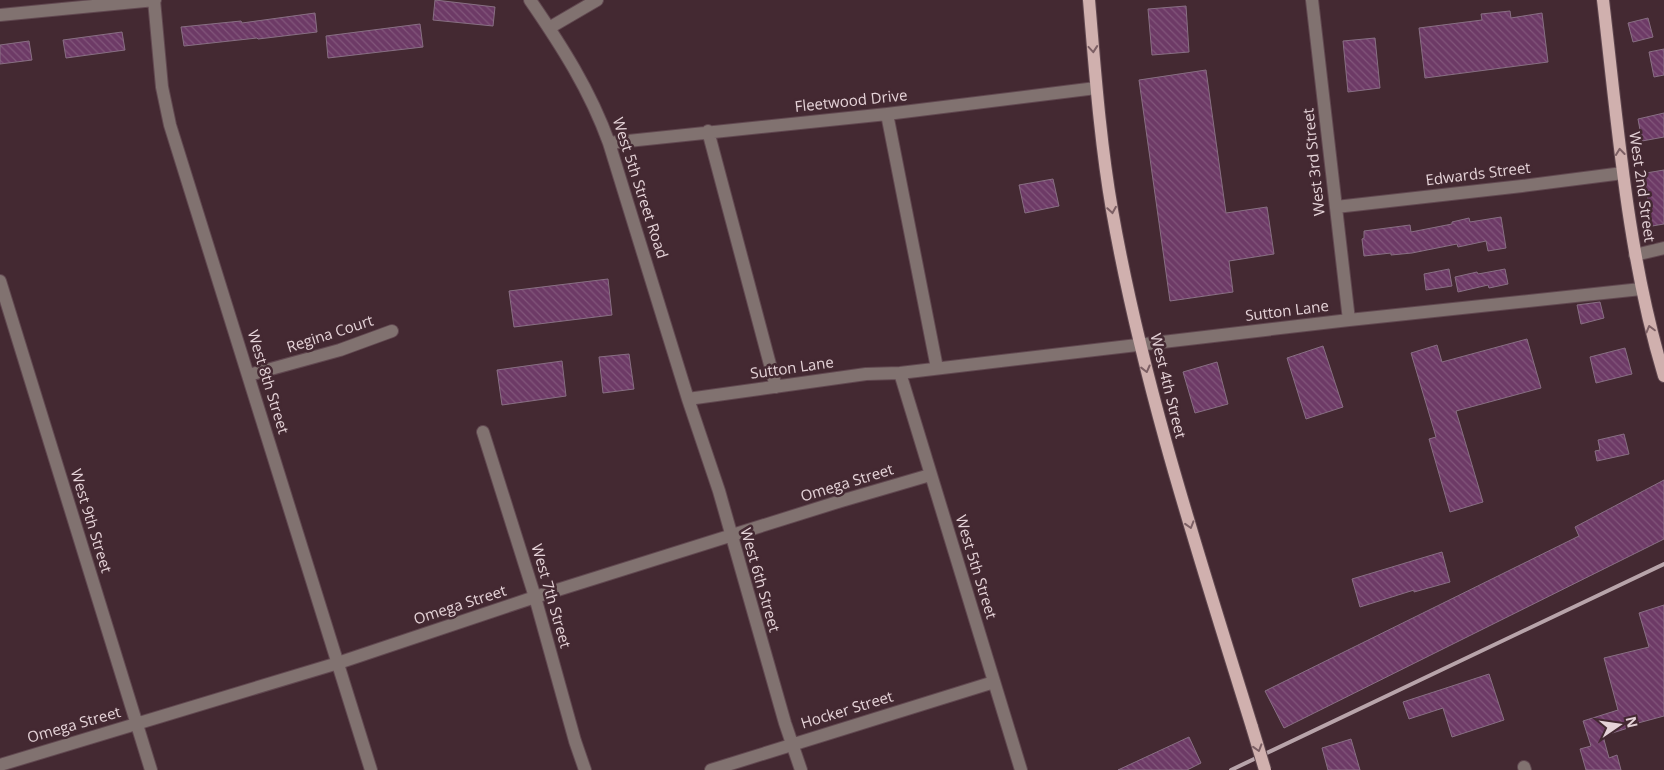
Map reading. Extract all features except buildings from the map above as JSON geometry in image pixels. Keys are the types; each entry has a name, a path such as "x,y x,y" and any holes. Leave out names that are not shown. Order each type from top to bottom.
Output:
{"main road":[{"name":"West 4th Street","path":"1089,0 1096,88 1112,208 1140,344 1184,508 1265,770"},
{"name":"West 2nd Street","path":"1603,0 1623,173 1635,255 1649,325 1664,376"}],"street":[{"path":"0,15 155,0"},
{"name":"West 8th Street","path":"155,0 162,87 170,125 371,770"},
{"name":"West 5th Street Road","path":"530,0 550,28 599,114 688,399"},
{"path":"550,28 597,0"},
{"name":"West 3rd Street","path":"1312,0 1349,320"},
{"name":"Fleetwood Drive","path":"609,142 887,114 1096,88"},
{"path":"887,114 937,368"},
{"path":"708,131 776,387"},
{"name":"Edwards Street","path":"1336,207 1623,173"},
{"path":"1635,255 1664,248"},
{"name":"West 9th Street","path":"0,281 151,770"},
{"name":"Sutton Lane","path":"688,399 866,374 900,373 1349,320 1641,289"},
{"name":"Regina Court","path":"249,375 340,350 392,330"},
{"name":"West 5th Street","path":"900,373 1021,770"},
{"name":"West 6th Street","path":"688,399 718,490 785,723 801,770"},
{"name":"West 7th Street","path":"483,432 535,597 575,741 585,770"},
{"name":"Omega Street","path":"0,765 338,663 535,597 930,475"},
{"name":"Hocker Street","path":"711,770 994,682"}],"railway":[{"path":"1231,770 1664,564"}]}
